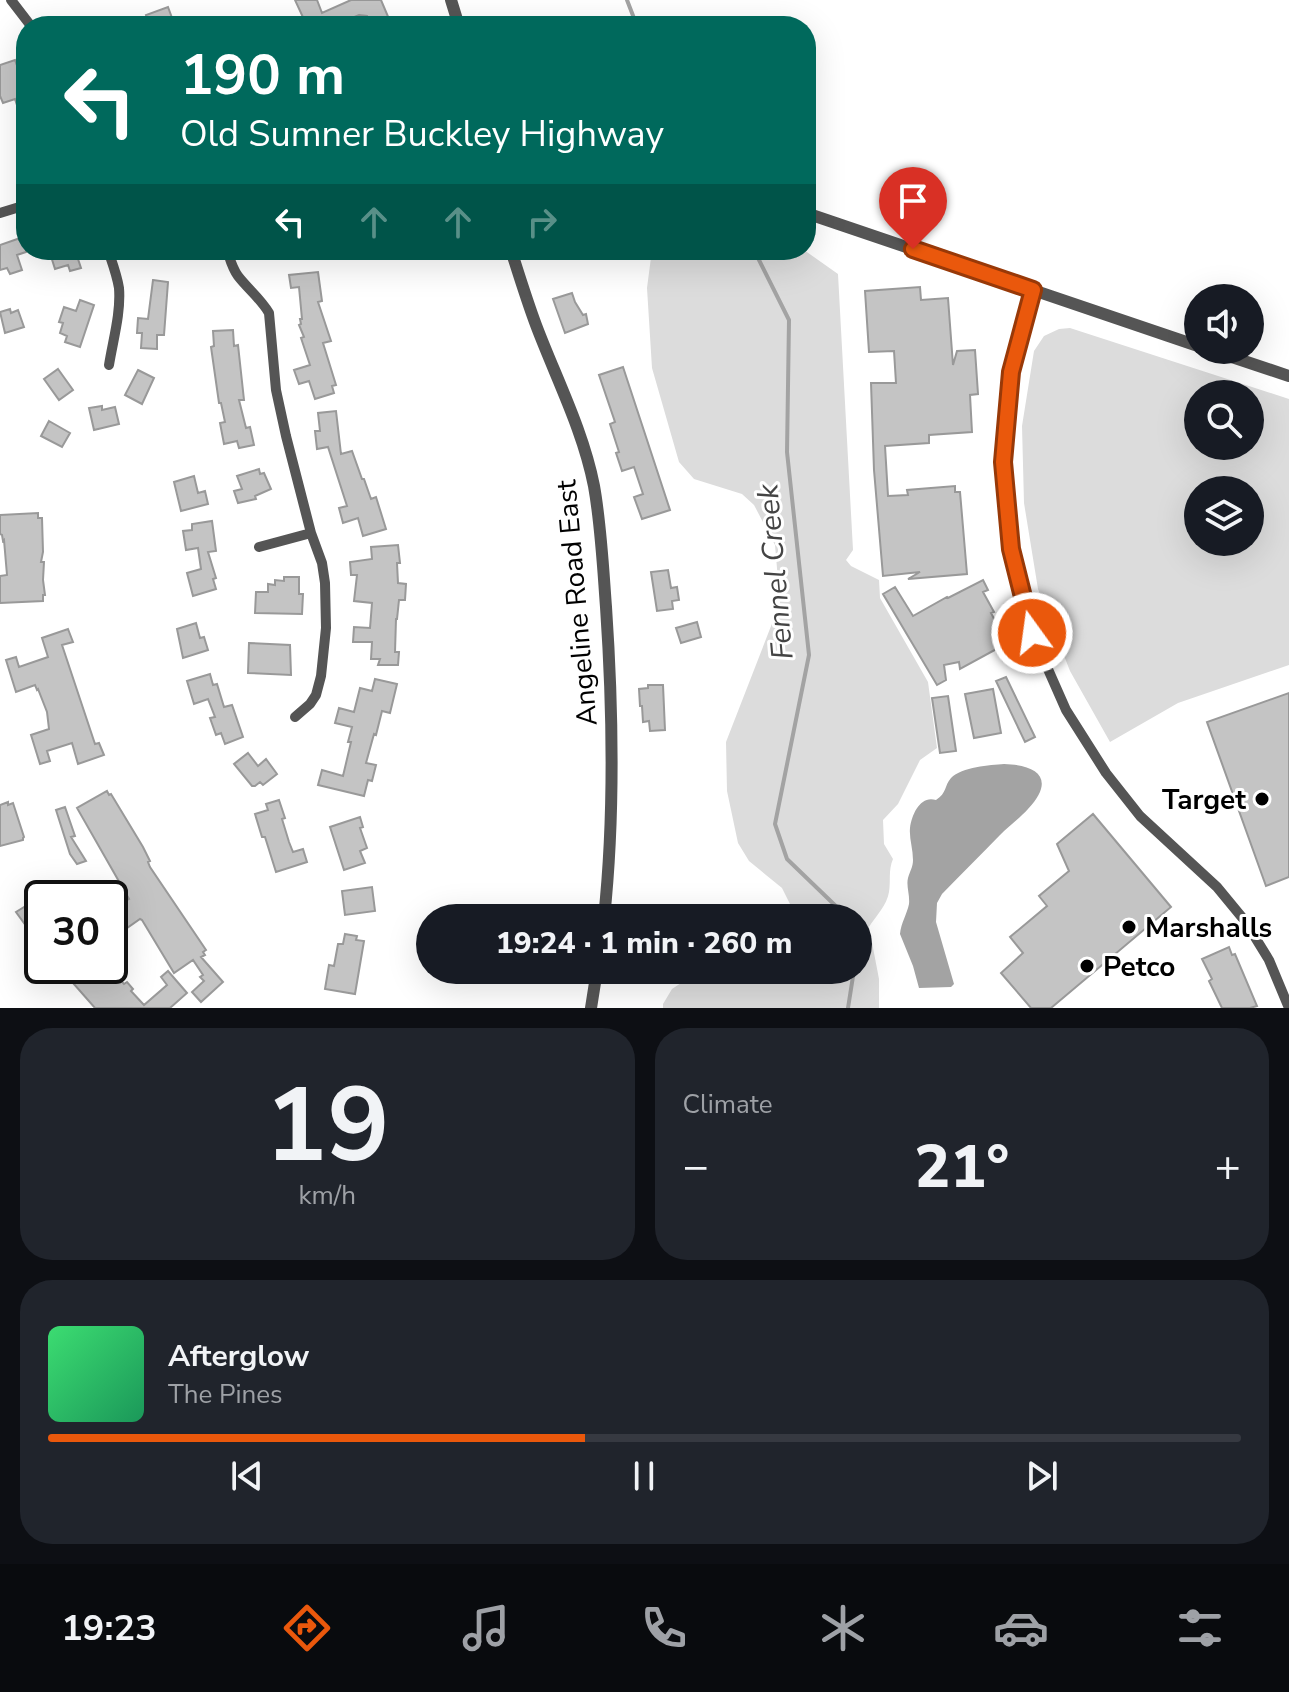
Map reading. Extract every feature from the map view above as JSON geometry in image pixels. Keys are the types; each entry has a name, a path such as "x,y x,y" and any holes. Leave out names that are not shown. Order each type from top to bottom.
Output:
{"street":[{"path":"11,0 23,16"},
{"path":"816,216 1184,341"},
{"path":"109,365 119,306 117,278 111,260"},
{"path":"230,260 238,276 269,313 276,390 325,583 326,628 321,676 316,695 295,717"},
{"name":"Angeline Road East","path":"514,260 535,323 579,431 594,486 606,609 612,746 606,904"},
{"path":"1033,290 1011,372 1003,462 1011,549 1032,633 1066,710 1106,773 1140,816 1217,887 1245,921 1269,960 1289,1008"},
{"path":"1253,364 1289,376"},
{"path":"259,547 311,533"},
{"path":"591,1008 595,984"}],"shaded area":[{"path":"816,258 838,274 853,550 846,560 851,566 879,580 880,598 928,682 937,748 920,760 898,804 883,820 884,844 893,859 888,897 872,923 872,904 790,904 782,888 749,861 738,843 727,791 726,742 780,603 775,545 754,505 742,494 694,479 679,462 652,368 647,288 651,260"},
{"path":"1070,328 1230,380 1184,380 1184,460 1264,460 1264,391 1289,399 1289,665 1178,703 1110,742 1070,671 1038,589 1024,503 1022,426 1034,351 1044,336"},
{"path":"1004,764 1034,771 1042,782 1041,789 1025,812 942,894 937,903 936,922 954,984 951,987 919,988 900,934 909,904 908,881 913,862 911,822 918,806 926,800 940,797 956,774 976,767"},
{"path":"872,943 879,979 879,1008 663,1008 672,989 680,984 872,984"}],"building":[{"path":"295,0 317,0 322,13 351,0 381,0 388,16 359,15 302,16"},
{"path":"168,7 171,16 146,16"},
{"path":"15,60 16,102 15,99 3,103 0,96 0,65"},
{"path":"16,239 16,260 22,270 10,274 7,268 0,270 0,245"},
{"path":"52,260 78,260 81,268 70,271 68,265 55,269"},
{"path":"318,272 322,301 318,302 331,341 323,343 336,385 332,386 334,393 315,399 309,381 299,384 294,370 310,365 299,325 302,319 299,287 291,288 289,275"},
{"path":"153,280 168,282 164,335 157,335 157,349 141,348 142,333 137,333 138,318 148,319"},
{"path":"920,287 921,300 948,298 953,365 957,351 975,350 978,394 970,395 972,432 929,435 929,443 885,446 888,496 908,495 907,490 955,486 955,492 960,492 967,574 908,579 920,572 883,576 874,470 871,383 896,383 894,351 869,352 865,291"},
{"path":"572,293 583,315 586,314 588,324 565,333 553,299"},
{"path":"80,300 94,305 80,347 65,342 67,336 60,333 63,323 59,322 64,307 76,311"},
{"path":"10,309 11,313 18,310 24,327 5,333 0,312"},
{"path":"233,330 234,346 238,345 244,400 239,400 254,445 239,448 237,441 224,444 220,423 225,422 219,403 211,347 214,346 213,331"},
{"path":"623,367 670,510 642,519 634,497 643,494 634,467 622,471 610,424 615,422 599,375"},
{"path":"58,369 73,390 59,400 44,379"},
{"path":"138,370 154,378 142,404 125,395"},
{"path":"102,406 102,410 115,407 119,424 94,430 89,408"},
{"path":"336,411 341,454 352,451 371,499 376,497 386,529 363,536 358,518 343,523 339,508 347,506 328,447 317,449 315,431 320,431 318,413"},
{"path":"49,421 70,433 62,447 41,436"},
{"path":"259,469 271,489 255,496 256,499 238,503 234,491 242,489 237,476"},
{"path":"194,476 198,493 205,491 208,504 181,511 174,482"},
{"path":"38,513 38,518 42,518 43,601 0,603 0,576 7,575 0,515"},
{"path":"212,521 216,551 208,552 216,589 193,596 187,573 201,569 198,548 186,550 183,531 192,530 192,524"},
{"path":"398,545 398,583 406,584 405,600 399,600 396,619 395,652 399,652 398,665 378,665 380,659 371,659 372,642 353,642 354,627 370,628 372,603 354,601 357,575 351,575 350,562 372,559 371,547"},
{"path":"668,570 671,588 677,587 679,600 672,601 673,609 657,611 651,572"},
{"path":"284,577 299,577 299,594 303,594 302,614 255,613 256,592 268,592 268,584 275,585 275,580 284,581"},
{"path":"983,580 988,590 983,592 999,628 994,631 1002,646 960,669 959,662 944,665 946,680 937,685 883,594 895,587 913,616"},
{"path":"697,622 701,637 681,643 676,628"},
{"path":"196,623 200,638 204,637 208,650 183,658 177,629"},
{"path":"68,629 73,642 62,645 95,744 99,743 104,755 78,764 72,743 47,751 50,761 40,764 31,735 49,729 47,712 35,685 16,692 6,660 16,657 19,667 48,657 42,638"},
{"path":"249,643 290,645 291,675 248,673"},
{"path":"210,674 213,685 217,684 224,707 232,705 243,737 225,744 221,733 216,735 210,718 215,717 208,699 194,704 187,681"},
{"path":"1006,677 1035,737 1025,742 996,681"},
{"path":"375,679 397,684 390,713 382,711 374,734 366,763 376,765 364,796 318,785 322,770 343,776 352,727 335,723 339,708 354,712 360,688 372,691"},
{"path":"648,685 663,685 665,730 650,731 649,721 643,722 639,689 648,688"},
{"path":"993,689 1001,733 974,738 965,694"},
{"name":"Target","path":"1289,693 1289,877 1266,886 1207,722"},
{"path":"948,696 956,751 940,753 932,698"},
{"path":"248,753 258,766 266,759 277,774 263,785 260,782 252,786 234,764"},
{"path":"107,791 111,794 143,847 150,867 206,950 201,957 223,982 201,1002 192,992 204,981 200,977 203,975 193,960 174,973 142,920 128,927 128,880 118,880 77,808"},
{"path":"279,800 293,852 303,849 307,862 276,872 255,814 268,810 266,804"},
{"path":"8,802 8,805 13,803 24,837 23,840 0,846 0,805"},
{"path":"65,807 75,836 71,837 86,861 77,864 70,854 56,810"},
{"path":"1093,814 1171,907 1051,1008 1031,1008 1001,973 1023,953 1010,937 1047,906 1039,896 1069,871 1057,844"},
{"path":"360,817 363,827 360,828 367,848 360,851 365,863 344,870 330,827"},
{"path":"372,887 375,911 345,915 342,891"},
{"path":"24,907 24,923 16,912"},
{"path":"345,934 364,941 355,994 325,989 329,965 334,966 338,944 343,944"},
{"path":"1229,947 1232,955 1235,954 1257,1006 1222,1008 1209,981 1212,979 1202,959"},
{"path":"168,971 187,993 170,1008 95,1008 74,984 128,983 144,1005 167,985 161,977"}],"waterway":[{"name":"Fennel Creek","path":"627,0 633,16"},
{"name":"Fennel Creek","path":"759,260 789,320 787,452 809,655 775,824 787,859 834,904"},
{"name":"Fennel Creek","path":"848,1008 852,984"}],"place":[{"name":"Target","path":"1262,799"},
{"name":"Marshalls","path":"1129,927"},
{"name":"Petco","path":"1087,966"}],"route":[{"path":"913,249 1033,290 1011,372 1003,462 1011,549 1032,633"}]}
